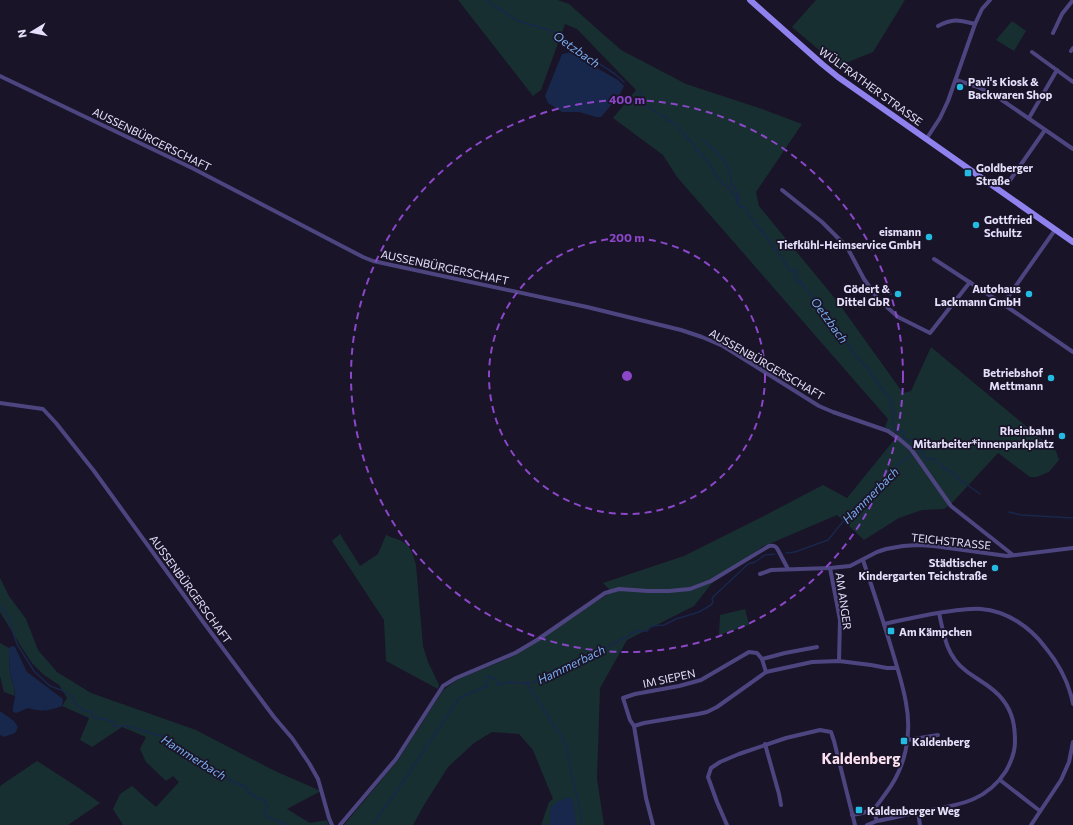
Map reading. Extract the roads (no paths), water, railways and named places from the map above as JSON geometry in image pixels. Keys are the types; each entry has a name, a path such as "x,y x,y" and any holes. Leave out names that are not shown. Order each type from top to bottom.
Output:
{"main road":[{"name":"WÜLFRATHER STRASSE","path":"750,0 838,77 927,138 1073,242"}],"street":[{"path":"1053,33 1062,14 1073,0"},
{"path":"927,138 940,118 948,101 975,24 987,1"},
{"path":"938,26 946,21 956,20 975,24"},
{"path":"1032,52 1073,82"},
{"path":"1029,118 1057,70"},
{"name":"AUSSENBÜRGERSCHAFT","path":"0,76 192,168 363,257 374,261 587,307 681,330 723,346 819,406 888,431 898,438 911,449 951,506 1013,555"},
{"path":"956,80 978,87 996,96 1073,149"},
{"path":"1008,184 1045,130"},
{"path":"782,190 822,222 847,247 864,278 878,299 898,317 930,333 970,282"},
{"path":"1003,304 1055,230"},
{"path":"934,259 1073,352"},
{"name":"AUSSENBÜRGERSCHAFT","path":"0,403 43,409 94,471 204,623 274,717 292,738 309,763 318,779 328,818 332,825"},
{"path":"340,825 396,760 443,686 456,678 516,653 605,593 619,589 662,591 690,589 711,581 772,545 776,547 788,569"},
{"name":"TEICHSTRASSE","path":"760,574 771,570 850,566 886,549 912,545 934,546 1005,556 1073,548"},
{"path":"852,815 873,809 888,790 896,777 904,757 908,740 908,718 905,696 863,560"},
{"name":"AM ANGER","path":"830,568 840,620 839,661"},
{"path":"884,624 962,609 981,609 1004,615 1023,625 1042,643 1056,662 1067,683 1073,704"},
{"path":"867,825 877,821 965,803 983,794 1000,780 1010,765 1015,748 1015,728 1007,706 992,688 965,670 956,662 948,648 939,613"},
{"path":"766,672 762,659 817,647"},
{"name":"IM SIEPEN","path":"634,726 630,720 623,698 701,680 749,652 757,653 762,659"},
{"path":"653,825 646,798 634,726 644,722 707,712 717,707 766,672 812,662 839,661 897,668"},
{"path":"726,825 708,777 711,768 720,762 765,744 820,730 831,732 855,825"},
{"path":"908,740 938,736"},
{"path":"1031,825 1061,780 1069,762 1073,742"},
{"path":"765,744 781,805"},
{"path":"1000,780 1040,811"},
{"path":"873,809 877,821"},
{"path":"918,812 920,825"}],"water":[{"path":"572,52 618,80 624,86 619,96 601,117 579,112 562,112 548,103 545,96 562,54"},
{"path":"12,646 15,647 27,672 63,699 62,706 49,710 28,708 16,713 13,712 15,693 9,667 9,648"},
{"path":"0,711 14,721 18,727 15,733 4,737 0,735"},
{"path":"572,797 576,825 550,825 550,813 554,804"}],"waterway":[{"name":"Oetzbach","path":"486,0 518,21 549,30 563,37 624,82"},
{"name":"Oetzbach","path":"638,92 641,93 641,98 638,104 640,106 644,104 661,116 666,117 668,121 674,123 686,135 685,137 692,142 695,147 694,148 701,153 702,157 704,157 710,164 718,178 730,189 731,193 737,196 736,199 739,206 745,207 755,222 755,226 758,227 770,241 770,244 773,245 773,249 776,249 790,271 795,269 797,272 794,277 797,279 797,282 801,281 801,285 803,285 808,290 810,295 814,297 818,307 825,313 844,338 853,353 871,372 872,376 876,379 893,403 890,407 894,412 894,429 898,432 904,431 903,437 909,441 915,439 919,445 920,451"},
{"path":"703,140 719,154 727,164 731,177 731,185 734,186 739,197 738,202"},
{"name":"Hammerbach","path":"917,453 920,451 924,454 924,457 927,460 932,458 980,494"},
{"name":"Hammerbach","path":"786,553 795,552 828,540 854,508 901,462 911,455"},
{"name":"Hammerbach","path":"1009,512 1021,515 1073,518"},
{"name":"Hammerbach","path":"372,825 459,698 487,686 488,676 496,679 498,685 509,682 532,683 549,676 553,672 568,665 573,660 580,660 614,644 632,633 647,631 651,626 664,625 676,619 699,612 711,605 714,596 748,564 755,562 765,555 775,554"},
{"name":"Hammerbach","path":"0,606 9,618 17,644 34,671 50,686 64,691 71,696 78,707 92,712 93,717 110,720 113,722 115,727 127,726 160,735 235,783 245,786 250,794 265,801 267,807 265,814 267,817 287,825"},
{"path":"526,682 561,735 566,747 582,825"}],"place":[{"name":"Pavi's Kiosk & Backwaren Shop","path":"960,87"},
{"name":"Goldberger Straße","path":"968,173"},
{"name":"Gottfried Schultz","path":"976,225"},
{"name":"eismann Tiefkühl-Heimservice GmbH","path":"929,237"},
{"name":"Gödert & Dittel GbR","path":"898,294"},
{"name":"Autohaus Lackmann GmbH","path":"1029,294"},
{"name":"Betriebshof Mettmann","path":"1051,378"},
{"name":"Rheinbahn Mitarbeiter*innenparkplatz","path":"1062,436"},
{"name":"Städtischer Kindergarten Teichstraße","path":"995,568"},
{"name":"Am Kämpchen","path":"891,631"},
{"name":"Kaldenberg","path":"904,741"},
{"name":"Kaldenberger Weg","path":"859,810"}],"district":[{"name":"Kaldenberg","path":"861,758"}]}
